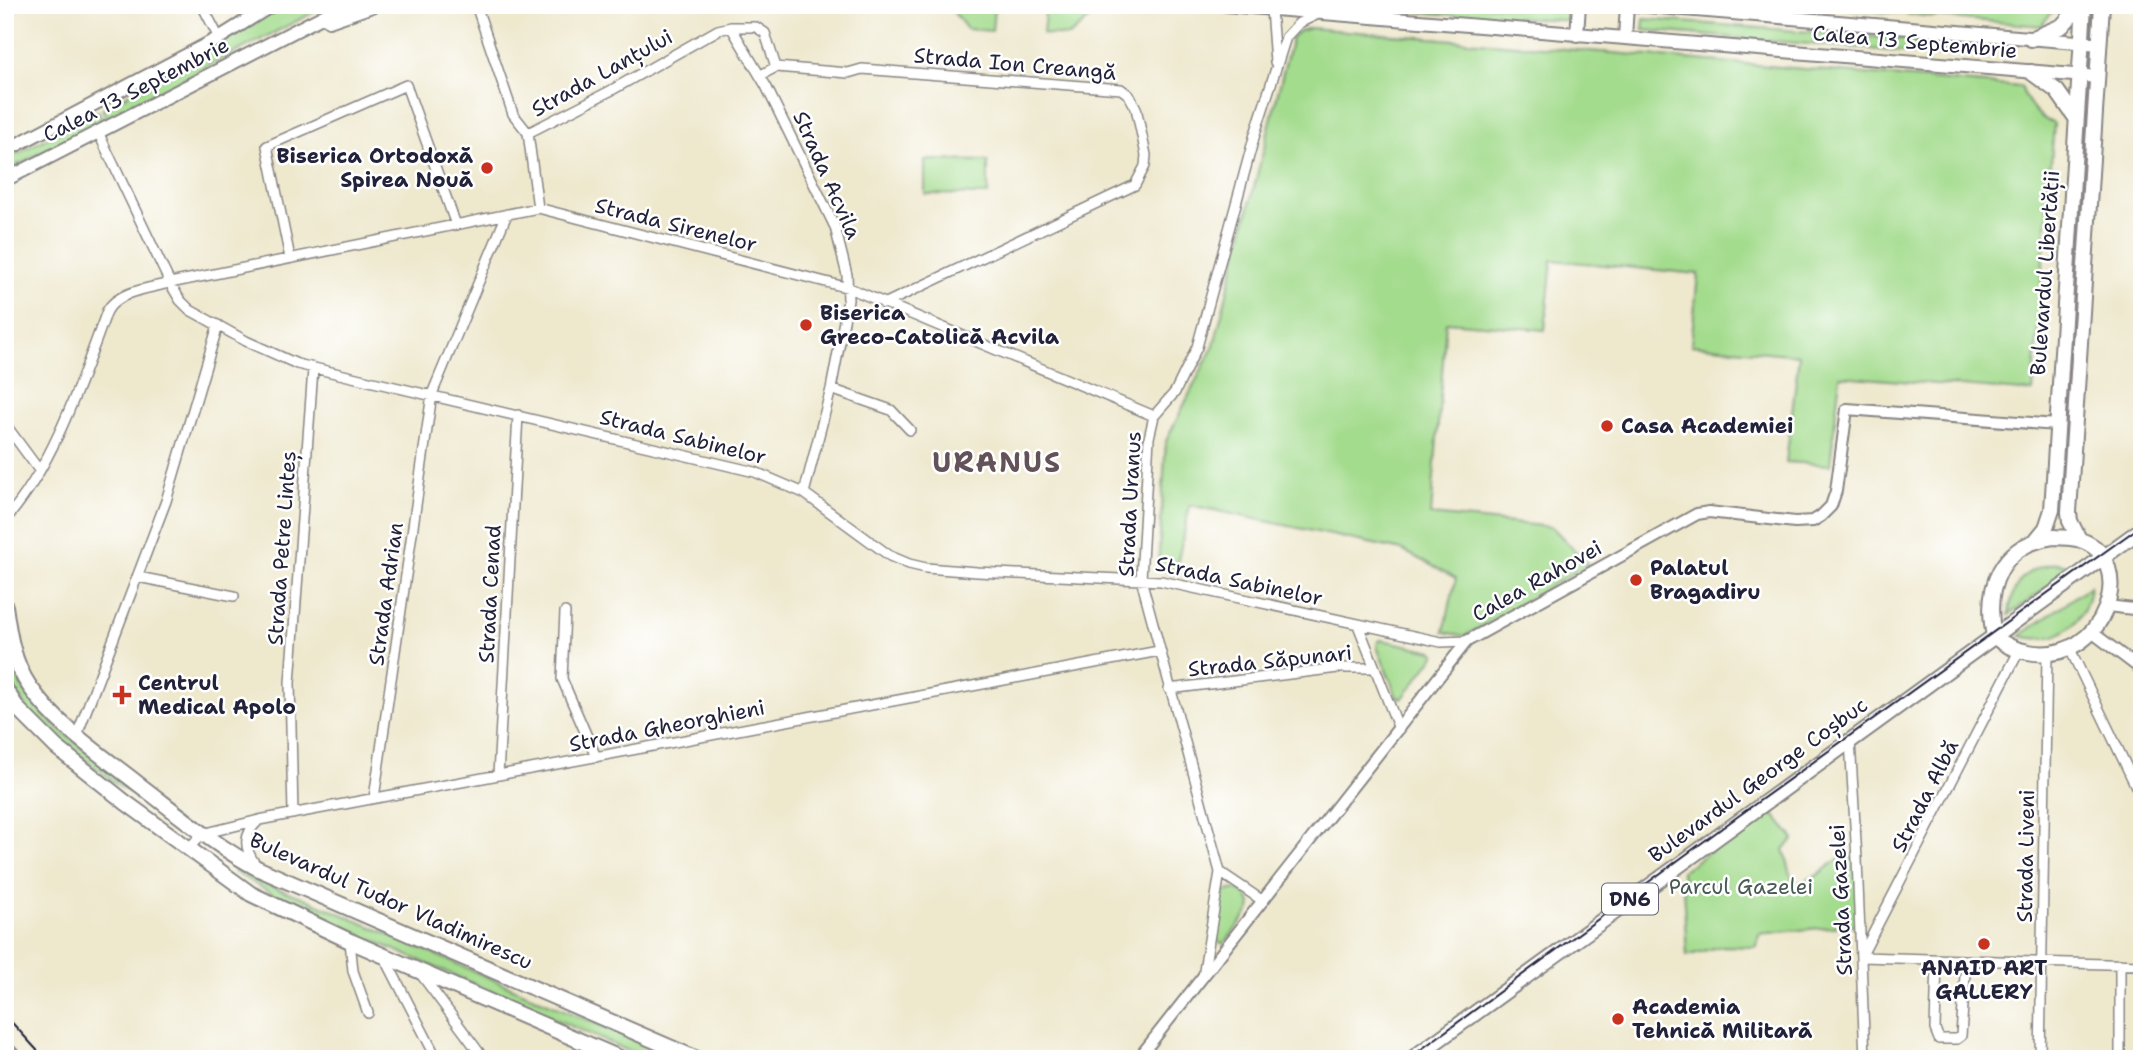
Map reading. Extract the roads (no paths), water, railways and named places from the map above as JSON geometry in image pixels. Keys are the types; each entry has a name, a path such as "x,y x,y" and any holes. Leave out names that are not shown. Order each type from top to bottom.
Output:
{"main road":[{"name":"Calea 13 Septembrie","path":"5,151 219,38 272,5"},
{"name":"Calea 13 Septembrie","path":"5,180 345,5"},
{"name":"Calea 13 Septembrie","path":"285,35 375,5"},
{"name":"Calea 13 Septembrie","path":"1226,5 1276,7 1324,14 2098,77"},
{"path":"1577,34 1579,5"},
{"path":"1625,38 1627,5"},
{"name":"Calea 13 Septembrie","path":"1636,5 2100,44"},
{"path":"2031,39 2062,26 2082,5"},
{"name":"Bulevardul Libertății","path":"2037,539 2046,528 2052,510 2082,5"},
{"name":"Bulevardul Libertății","path":"2079,540 2069,512 2102,5"},
{"path":"2031,72 2057,91 2076,119"},
{"name":"DN6","path":"1994,636 2142,529"},
{"path":"2053,537 2079,540 2095,548 2104,557 2109,576 2107,606 2093,633 2070,649 2047,655 2009,647 1994,636 1992,596 1997,576 2008,559 2037,539 2053,537"},
{"name":"Bulevardul Tudor Vladimirescu","path":"5,606 12,644 22,674 46,706 77,735 202,834 259,869 694,1058"},
{"name":"Bulevardul George Coșbuc","path":"1412,1059 1994,636"},
{"path":"5,689 26,718 56,747 251,894 350,941 622,1059"},
{"path":"5,1047 16,1059"}],"street":[{"path":"202,5 219,38"},
{"path":"476,5 513,114 528,134 538,208"},
{"name":"Strada Uranus","path":"1275,68 1276,7"},
{"name":"Strada Uranus","path":"1203,977 1220,872 1141,579 1149,438 1154,416 1175,392 1197,347 1286,37 1293,27 1304,19 1324,14"},
{"path":"732,27 756,27 765,33 776,67 761,75"},
{"name":"Strada Lanțului","path":"528,134 718,30 732,27"},
{"name":"Strada Acvila","path":"732,27 761,75 835,227 841,243 849,288 831,389 803,492"},
{"name":"Strada Ion Creangă","path":"776,67 848,73 862,69 902,71 1121,89 1129,95 1136,108 1146,155 1145,166 1135,185 884,304"},
{"path":"290,258 267,146 406,85 456,225"},
{"name":"Strada Sabinelor","path":"98,132 170,283 185,306 246,341 313,369 432,394 755,471 803,492 890,556 909,564 976,572 1141,579 1202,588 1441,642 1467,641"},
{"name":"Strada Sirenelor","path":"5,520 27,492 39,470 71,408 111,305 121,297 170,283 538,208 849,288 1154,416"},
{"name":"Strada Adrian","path":"374,798 432,394 507,214"},
{"path":"77,735 166,501 218,326"},
{"name":"Strada Petre Linteș","path":"293,814 290,683 313,369"},
{"path":"831,389 891,410 911,430"},
{"name":"Calea Rahovei","path":"1138,1059 1467,641 1697,514 1709,512 1796,522 1813,521 1831,506 1836,491 1847,409 2057,425"},
{"name":"Strada Cenad","path":"498,775 518,415"},
{"path":"5,424 39,470"},
{"path":"138,577 234,596"},
{"path":"2107,606 2142,610"},
{"path":"565,612 562,673 564,684 596,757"},
{"path":"1358,625 1399,729"},
{"path":"2093,633 2142,670"},
{"path":"2070,649 2142,799"},
{"name":"Strada Albă","path":"1861,957 2019,650"},
{"name":"Strada Gheorghieni","path":"202,834 374,798 1159,651"},
{"name":"Strada Liveni","path":"2040,1059 2047,655"},
{"name":"Strada Săpunari","path":"1169,689 1338,668 1375,668"},
{"name":"Strada Gazelei","path":"1850,740 1865,1059"},
{"path":"259,820 246,839 249,855 259,869"},
{"path":"188,849 202,834"},
{"path":"1220,872 1263,901"},
{"path":"350,941 353,971 368,1013"},
{"path":"384,956 438,1059"},
{"path":"1861,957 2142,965"},
{"path":"1937,960 1935,1029 1939,1039 1957,1039 1961,1036 1966,960"},
{"path":"2120,964 2120,1055"},
{"path":"397,981 399,972 415,969 484,1059"},
{"path":"442,1002 443,988 455,986"}],"tram line":[{"path":"1408,1059 1737,817 2142,525"},
{"path":"5,1015 45,1059"}],"place":[{"name":"Biserica Ortodoxă Spirea Nouă","path":"487,168"},
{"name":"Biserica Greco-Catolică Acvila","path":"806,325"},
{"name":"Casa Academiei","path":"1607,426"},
{"name":"Palatul Bragadiru","path":"1636,580"},
{"name":"Centrul Medical Apolo","path":"122,695"},
{"name":"ANAID ART GALLERY","path":"1984,944"},
{"name":"Academia Tehnică Militară","path":"1618,1019"}],"district":[{"name":"URANUS","path":"997,462"}],"park label":[{"name":"Parcul Gazelei","path":"1741,887"}]}
